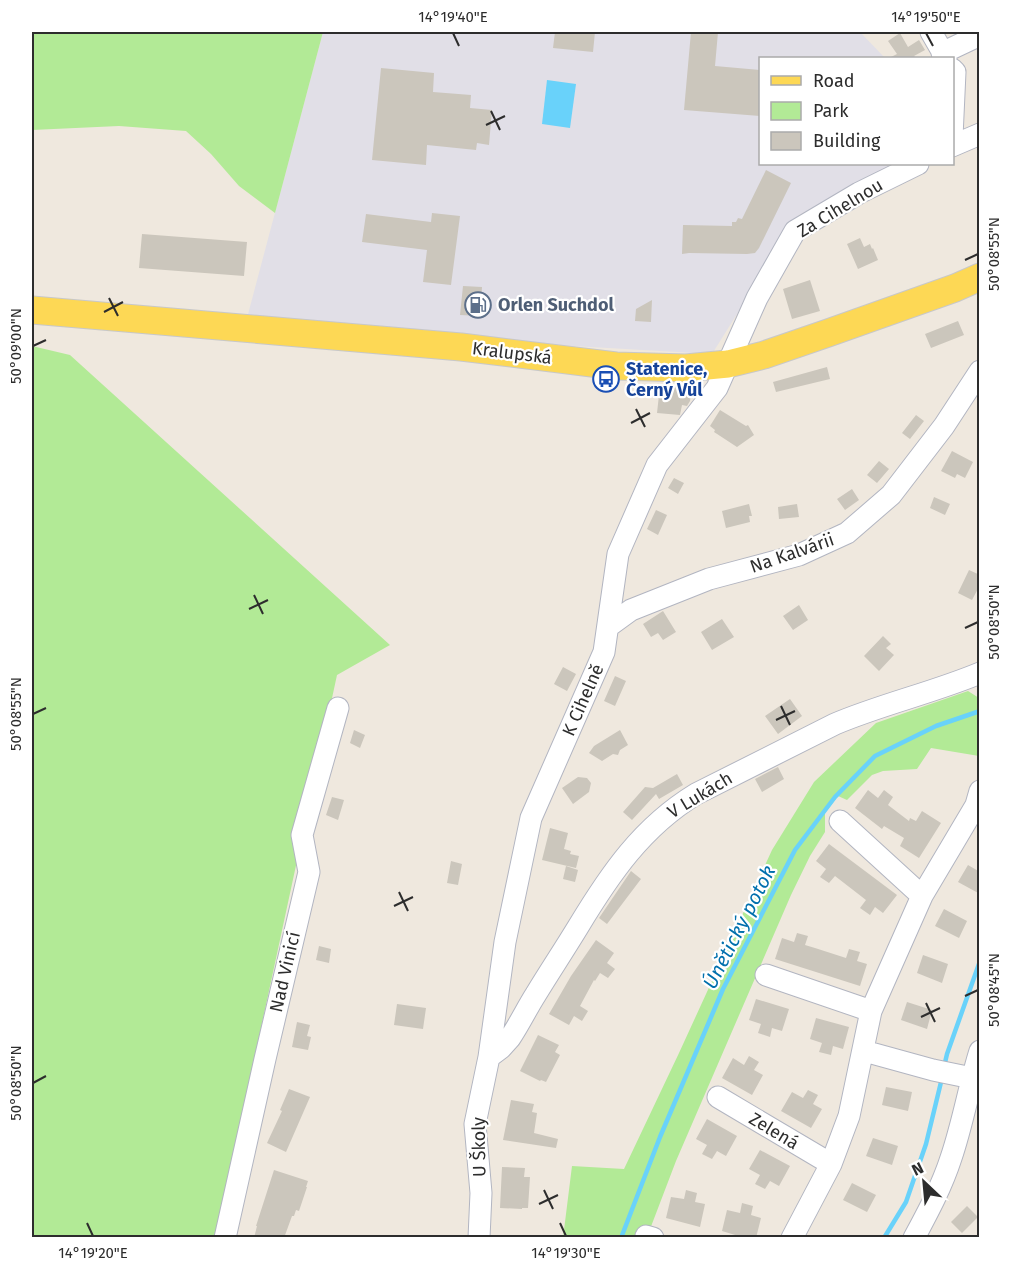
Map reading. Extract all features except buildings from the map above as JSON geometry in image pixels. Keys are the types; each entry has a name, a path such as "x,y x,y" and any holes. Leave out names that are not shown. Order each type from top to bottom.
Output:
{"main road":[{"name":"Kralupská","path":"32,310 460,347 616,366 686,368 728,364 764,355 945,292 980,277"}],"street":[{"path":"931,32 945,57"},
{"path":"951,57 980,35"},
{"path":"954,70 954,94"},
{"path":"954,145 980,134"},
{"name":"Za Cihelnou","path":"728,364 757,298 795,231 859,193 916,165"},
{"name":"K Cihelně","path":"489,1057 505,942 531,819 604,652 618,554 657,465 717,388 728,364"},
{"name":"Na Kalvárii","path":"609,626 631,610 709,579 799,555 847,533 891,495 944,426 980,371"},
{"name":"V Lukách","path":"489,1057 510,1038 596,896 619,864 664,815 696,794 855,715 980,673"},
{"name":"Nad Vinicí","path":"225,1238 309,872 302,835 338,708"},
{"path":"792,1238 831,1164 849,1116 871,1011 922,896 976,805 980,791"},
{"path":"840,821 922,896"},
{"path":"766,975 871,1011"},
{"path":"864,1051 941,1072 976,1065 951,1160 931,1208 914,1238"},
{"name":"U Školy","path":"479,1238 481,1193 475,1124 489,1057"},
{"name":"Zelená","path":"718,1097 831,1164"}],"shaded area":[{"path":"323,32 860,32 884,57 759,57 759,165 898,165 799,215 712,354 556,345 247,318"}],"green space":[{"path":"32,32 323,32 275,213 239,186 211,154 186,131 119,126 32,130"},
{"path":"32,346 70,355 390,645 337,675 216,1237 32,1238"},
{"path":"968,691 979,698 979,756 931,748 917,769 883,771 872,775 847,800 838,796 825,813 825,832 810,856 791,895 676,1161 647,1237 563,1238 572,1166 624,1169 772,850 814,782 876,723"}],"water":[{"path":"547,80 576,84 570,128 542,124"}],"waterway":[{"name":"Únětický potok","path":"621,1238 660,1137 723,989 795,850 835,797 875,756 936,726 980,711"},
{"path":"944,1067 980,961"},
{"path":"884,1238 906,1202 926,1144 942,1078"}],"place":[{"name":"Orlen Suchdol","path":"478,305"},
{"name":"Statenice, Černý Vůl","path":"606,379"}]}
